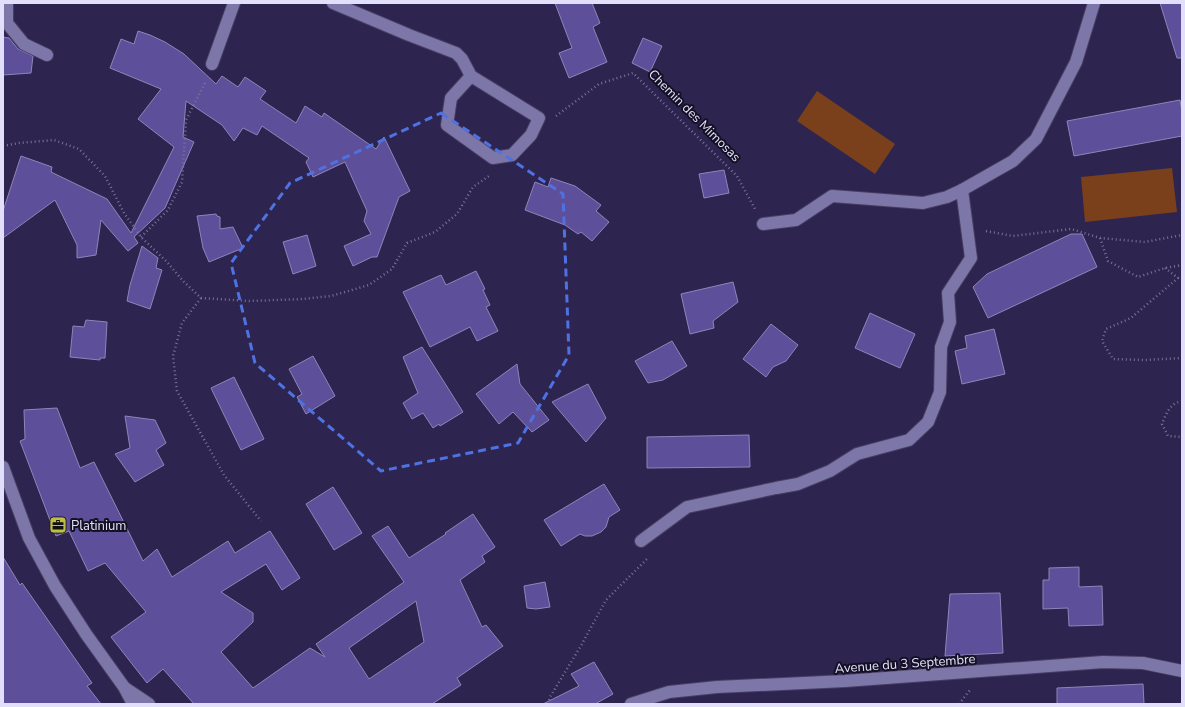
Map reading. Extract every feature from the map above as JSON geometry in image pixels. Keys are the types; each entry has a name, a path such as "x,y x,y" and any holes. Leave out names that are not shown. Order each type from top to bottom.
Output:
{"main road":[{"path":"6,3 7,23 24,44 47,55"},
{"path":"212,64 234,3"},
{"path":"333,3 456,53 462,59 471,76 539,118 531,135 512,156 493,158 447,125 451,98 471,76"},
{"path":"763,224 796,220 832,196 923,203 947,197 1013,161 1036,139 1076,62 1094,3"},
{"path":"641,541 686,507 798,484 830,471 857,454 909,440 928,422 940,392 940,347 950,322 948,293 971,258 962,190"},
{"path":"3,467 29,538 55,586 86,634 124,687 133,704"},
{"name":"Avenue du 3 Septembre","path":"631,704 669,692 1103,662 1142,663 1182,671"},
{"path":"124,687 149,704"}],"path":[{"path":"140,237 168,210 182,182 186,120 208,77 212,64"},
{"name":"Chemin des Mimosas","path":"556,117 598,84 633,73 737,176 763,224"},
{"path":"3,146 54,140 79,149 105,176 124,213 140,237 167,262 184,282 201,298 249,301 303,299 330,296 369,285 392,269 407,243 435,232 457,214 473,187 491,174"},
{"path":"966,220 985,230 1013,236 1072,229 1100,238 1145,242 1182,235"},
{"path":"1100,238 1108,261 1138,277 1165,268 1182,266"},
{"path":"1165,268 1178,278 1131,318 1106,329 1102,341 1113,359 1145,360 1182,358"},
{"path":"201,298 182,323 173,356 177,391 224,475 261,521"},
{"path":"1182,401 1178,401 1167,411 1162,424 1168,436 1182,437"},
{"path":"548,704 550,697 582,644 606,600 650,557"}],"highlighted area":[{"path":"441,113 563,194 569,355 518,443 381,471 255,363 231,263 290,183"}],"shaded area":[{"path":"817,91 895,144 875,174 797,121"},
{"path":"1172,168 1177,212 1085,222 1081,177"}],"building":[{"path":"555,3 592,3 600,23 593,27 607,62 569,78 559,53 572,48"},
{"path":"1160,3 1182,3 1182,58 1177,58"},
{"path":"138,31 165,42 184,54 216,84 222,76 238,87 245,77 266,91 260,99 296,123 305,106 322,117 324,113 376,149 384,137 410,191 399,197 377,257 372,257 353,266 344,246 371,234 364,221 367,211 345,162 313,177 306,162 309,158 262,126 257,135 243,128 234,141 222,125 186,101 183,137 194,142 165,208 134,237 138,243 128,251 101,220 96,255 77,258 77,245 55,200 3,238 3,211 21,156 52,167 51,172 107,199 131,233 174,147 138,119 161,89 110,68 121,39 134,44"},
{"path":"3,37 9,38 18,49 33,56 31,73 3,75"},
{"path":"643,38 662,46 650,72 632,63"},
{"path":"1180,100 1182,112 1182,136 1074,156 1067,121"},
{"path":"724,170 729,193 704,198 699,174"},
{"path":"551,178 575,186 601,205 596,211 609,222 592,241 581,232 578,234 565,225 525,210 535,182 548,187"},
{"path":"216,214 220,217 220,229 233,227 243,248 209,262 203,248 197,216"},
{"path":"1071,234 1082,234 1097,267 988,318 973,287 987,274"},
{"path":"307,235 316,266 293,274 283,242"},
{"path":"142,246 158,258 156,268 162,270 150,309 127,301 130,285"},
{"path":"476,271 485,289 483,290 490,305 486,307 498,331 477,341 470,327 430,347 403,292 441,275 446,285"},
{"path":"733,282 738,302 713,321 714,328 690,334 681,294"},
{"path":"870,313 915,334 900,368 855,348"},
{"path":"86,320 107,322 105,358 100,358 100,360 70,357 73,326 84,327"},
{"path":"771,324 798,345 786,361 773,367 766,377 743,359"},
{"path":"994,329 1005,374 962,384 955,351 967,348 965,336"},
{"path":"672,341 687,366 663,380 648,383 635,361"},
{"path":"422,347 463,412 440,426 439,424 433,428 423,413 412,419 403,403 418,393 403,357"},
{"path":"313,356 335,396 306,414 297,397 302,394 289,369"},
{"path":"517,364 520,384 549,420 532,432 513,412 499,424 476,394"},
{"path":"234,377 264,439 241,450 211,388"},
{"path":"588,384 606,418 586,442 552,402"},
{"path":"57,408 80,468 94,462 143,561 157,549 172,577 228,541 235,553 270,531 300,578 282,590 266,564 221,592 253,613 253,622 221,652 253,688 310,648 325,657 316,644 404,582 372,536 388,526 409,558 473,514 495,547 482,556 485,562 460,580 482,627 486,625 503,646 457,678 461,685 432,704 194,704 163,669 147,683 111,637 146,612 105,563 88,571 69,531 56,536 20,441 25,439 24,410","holes":["416,601 424,642 369,679 349,648"]},
{"path":"125,416 155,420 166,443 156,450 164,465 135,482 115,454 130,448"},
{"path":"749,435 750,467 647,468 647,437"},
{"path":"604,484 620,510 609,517 606,527 601,532 592,536 580,534 561,546 544,520"},
{"path":"333,487 362,533 334,550 306,504"},
{"path":"3,557 20,585 22,583 92,683 87,686 101,704 3,704"},
{"path":"1079,567 1079,587 1102,586 1103,625 1069,626 1068,608 1043,609 1043,580 1049,580 1049,568"},
{"path":"545,582 550,607 536,609 527,608 524,586"},
{"path":"1000,593 1003,653 945,656 950,594"},
{"path":"594,662 613,694 595,704 543,704 579,686 571,674"},
{"path":"1143,684 1144,704 1057,704 1057,688"}],"place":[{"name":"Platinium","path":"58,525"}]}
